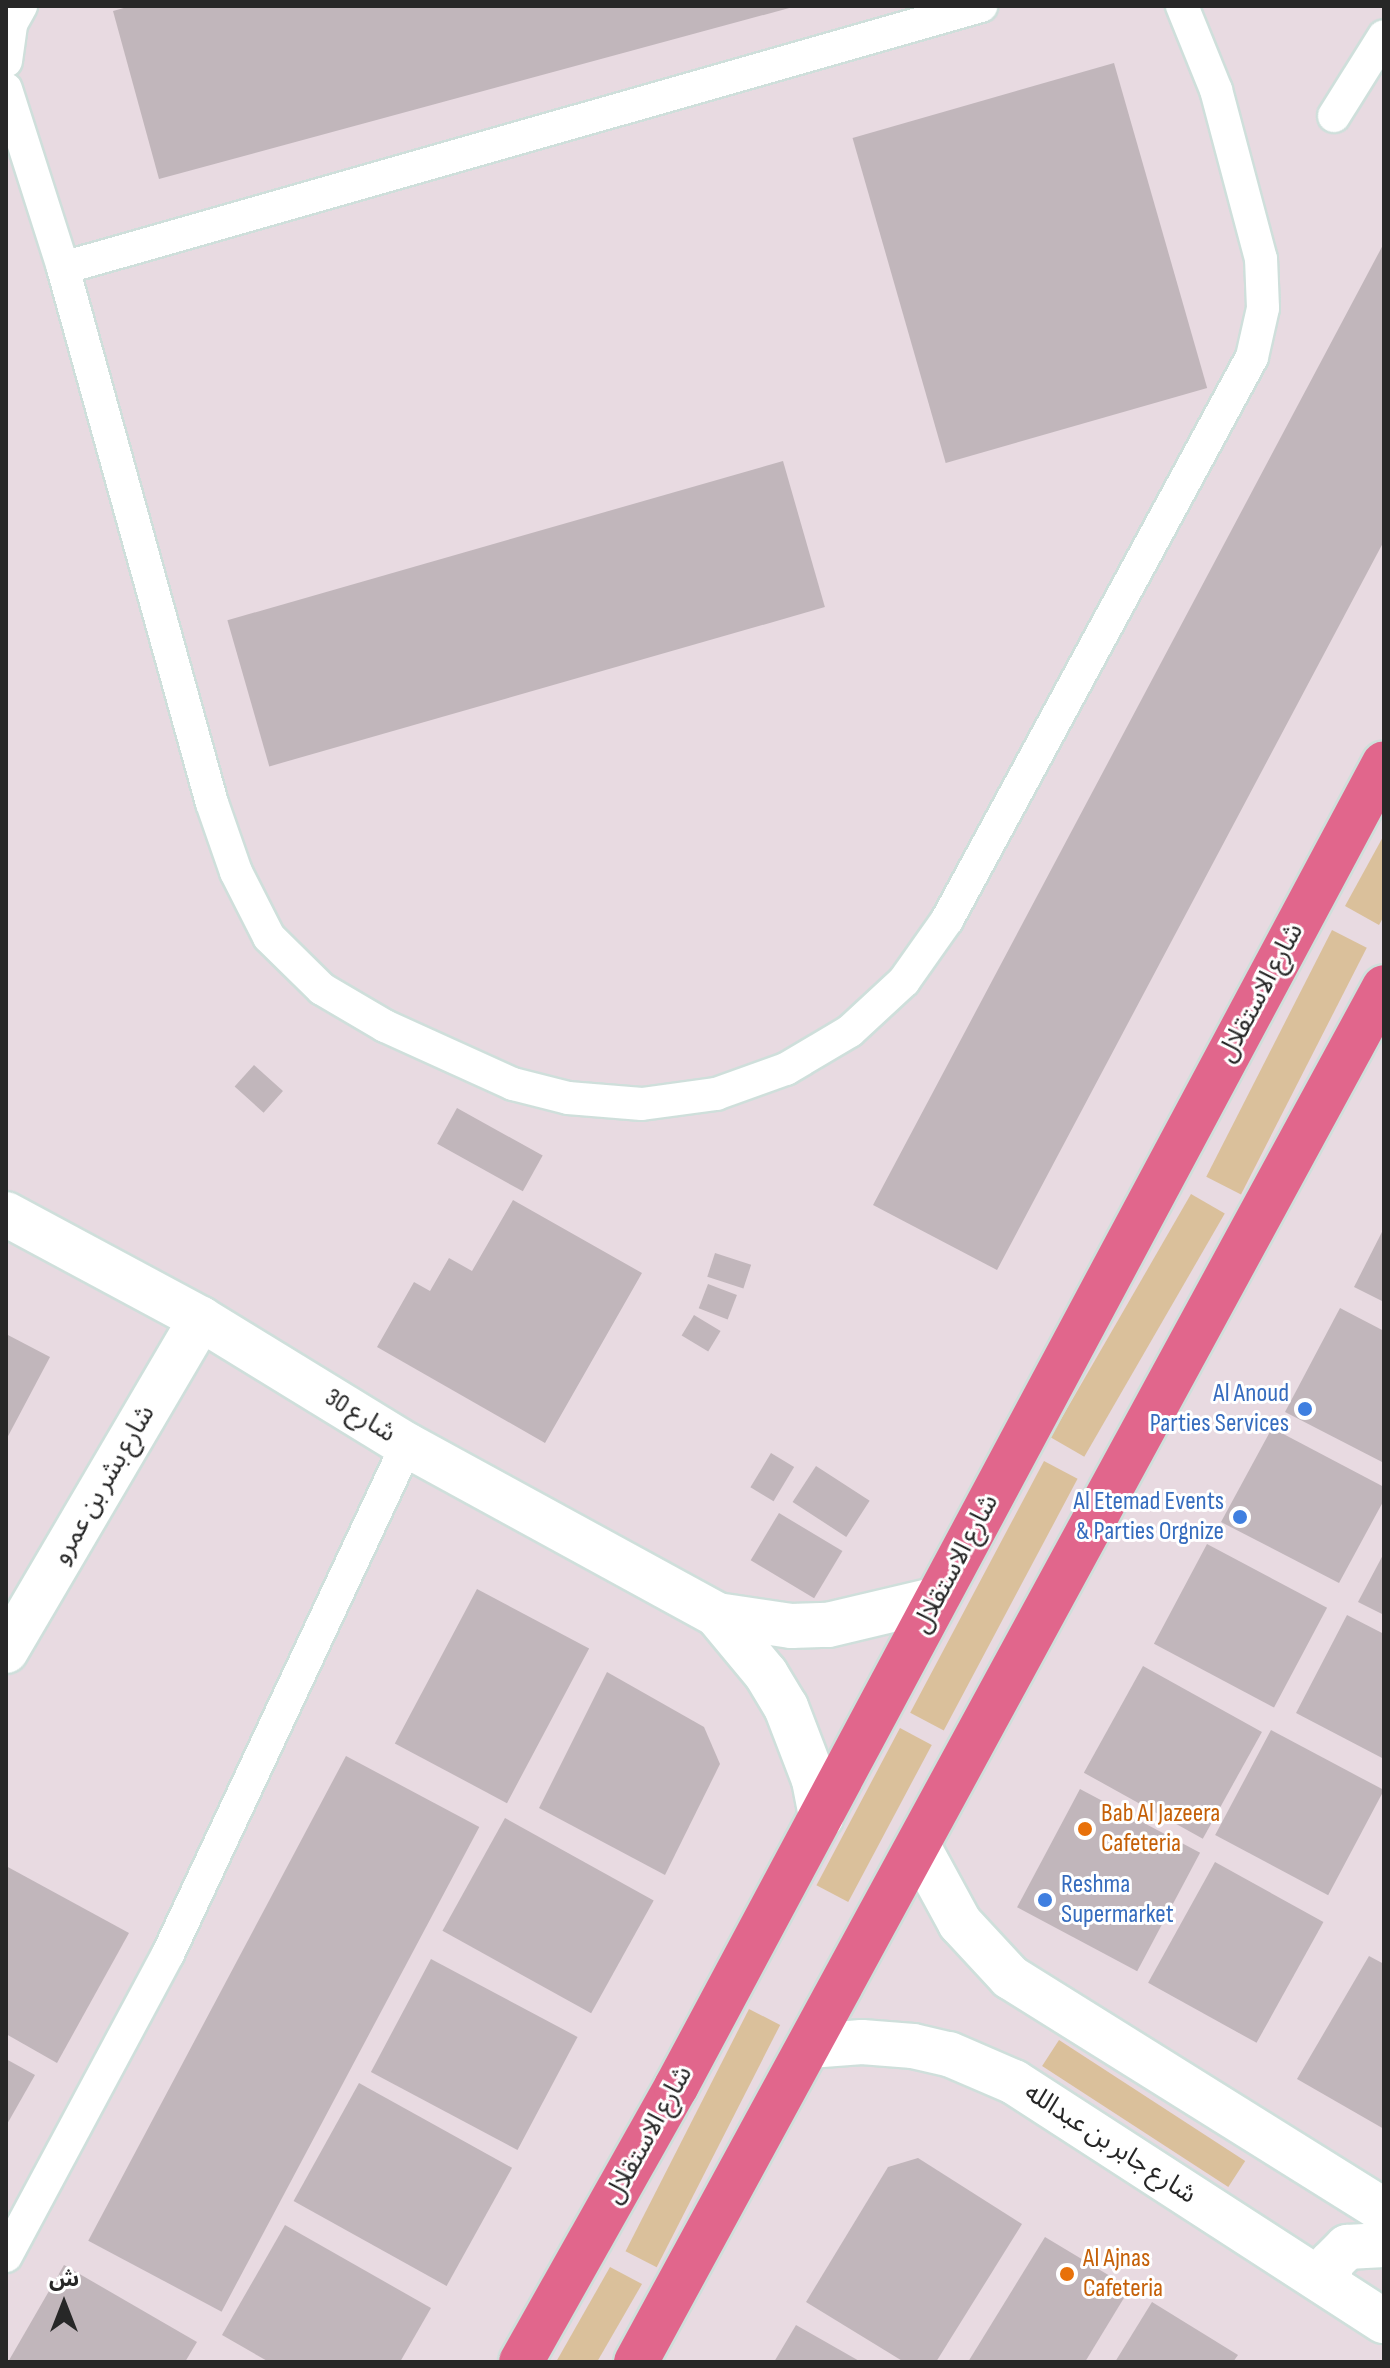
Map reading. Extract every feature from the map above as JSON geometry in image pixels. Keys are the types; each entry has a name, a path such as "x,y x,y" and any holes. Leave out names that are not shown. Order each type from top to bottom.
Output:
{"main road":[{"name":"شارع الاستقلال","path":"521,2362 821,1817 1384,763"},
{"path":"636,2362 1384,987"}],"street":[{"name":"شارع 30","path":"6,1214 201,1319 407,1445 717,1615 791,1626 828,1625 937,1599"},
{"name":"شارع بشر بن عمرو","path":"6,1651 201,1319"},
{"name":"شارع 30","path":"717,1615 766,1674 786,1707 814,1780 821,1817"},
{"path":"918,1846 960,1923 1010,1977 1384,2211"},
{"name":"شارع جابر بن عبدالله","path":"809,2046 913,2046 982,2067 1014,2082 1384,2321"},
{"path":"1329,2284 1331,2263 1347,2247 1368,2242 1384,2245"}],"lane":[{"path":"6,61 11,24 21,6"},
{"path":"63,268 981,6"},
{"path":"6,89 63,268 212,803 236,872 269,937 322,989 385,1026 513,1084 568,1098 642,1104 716,1094 799,1062 850,1031 904,981 954,906 1252,357 1263,308 1261,259 1216,90 1182,6"},
{"path":"1334,116 1384,36"},
{"path":"6,2256 168,1954 407,1445"}],"shaded area":[{"path":"1384,835 1384,916 1379,925 1345,906"},
{"path":"1332,930 1367,948 1241,1195 1206,1177"},
{"path":"1191,1194 1225,1214 1084,1457 1050,1437"},
{"path":"1044,1461 1078,1479 944,1730 910,1713"},
{"path":"900,1728 932,1745 848,1902 816,1885"},
{"path":"749,2009 780,2025 657,2267 626,2251"},
{"path":"1059,2040 1245,2161 1228,2187 1042,2066"},
{"path":"610,2267 642,2284 597,2362 556,2362"}],"building":[{"path":"131,6 793,7 159,179 113,11"},
{"path":"1114,63 1207,388 946,463 853,138"},
{"path":"1384,243 1384,541 997,1270 873,1205"},
{"path":"783,461 825,607 269,766 227,620"},
{"path":"254,1065 283,1091 264,1113 235,1087"},
{"path":"457,1108 543,1156 523,1191 437,1144"},
{"path":"513,1200 642,1273 545,1443 377,1347 414,1282 430,1291 449,1258 472,1271"},
{"path":"1384,1228 1384,1302 1354,1287"},
{"path":"715,1253 751,1265 743,1289 707,1277"},
{"path":"708,1284 737,1295 728,1319 699,1308"},
{"path":"1340,1308 1384,1331 1384,1463 1285,1412"},
{"path":"694,1315 721,1331 708,1352 682,1336"},
{"path":"6,1334 50,1357 6,1440"},
{"path":"1272,1428 1384,1487 1384,1500 1339,1583 1221,1522"},
{"path":"771,1453 794,1467 774,1501 750,1487"},
{"path":"816,1466 870,1501 846,1537 793,1502"},
{"path":"779,1513 842,1551 814,1598 751,1560"},
{"path":"1207,1544 1327,1608 1274,1708 1154,1644"},
{"path":"1384,1553 1384,1615 1358,1602"},
{"path":"477,1589 589,1649 507,1803 395,1744"},
{"path":"1347,1615 1384,1634 1384,1759 1296,1713"},
{"path":"1143,1666 1262,1732 1203,1839 1084,1773"},
{"path":"607,1672 704,1727 720,1764 665,1875 539,1808"},
{"path":"1271,1730 1384,1790 1328,1895 1215,1835"},
{"path":"346,1756 479,1827 222,2312 88,2241"},
{"path":"1080,1789 1200,1853 1137,1971 1017,1907"},
{"path":"505,1818 654,1900 591,2013 442,1931"},
{"path":"1215,1862 1323,1922 1257,2043 1148,1983"},
{"path":"6,1866 129,1933 57,2063 6,2034"},
{"path":"1369,1956 1384,1964 1384,2129 1297,2079"},
{"path":"431,1959 578,2037 517,2150 371,2072"},
{"path":"6,2059 35,2075 6,2126"},
{"path":"359,2083 512,2168 447,2286 294,2201"},
{"path":"918,2158 1022,2224 936,2362 904,2362 806,2302 888,2167"},
{"path":"285,2225 431,2308 400,2362 269,2362 222,2335"},
{"path":"1045,2237 1130,2288 1085,2362 968,2362"},
{"path":"64,2265 197,2342 185,2362 8,2362"},
{"path":"1152,2302 1238,2355 1233,2362 1115,2362"},
{"path":"796,2325 861,2362 774,2362"}],"place":[{"name":"Al Anoud Parties Services","path":"1305,1409"},
{"name":"Al Etemad Events & Parties Orgnize","path":"1240,1517"},
{"name":"Bab Al Jazeera Cafeteria","path":"1085,1829"},
{"name":"Reshma Supermarket","path":"1045,1900"},
{"name":"Al Ajnas Cafeteria","path":"1067,2274"}]}
